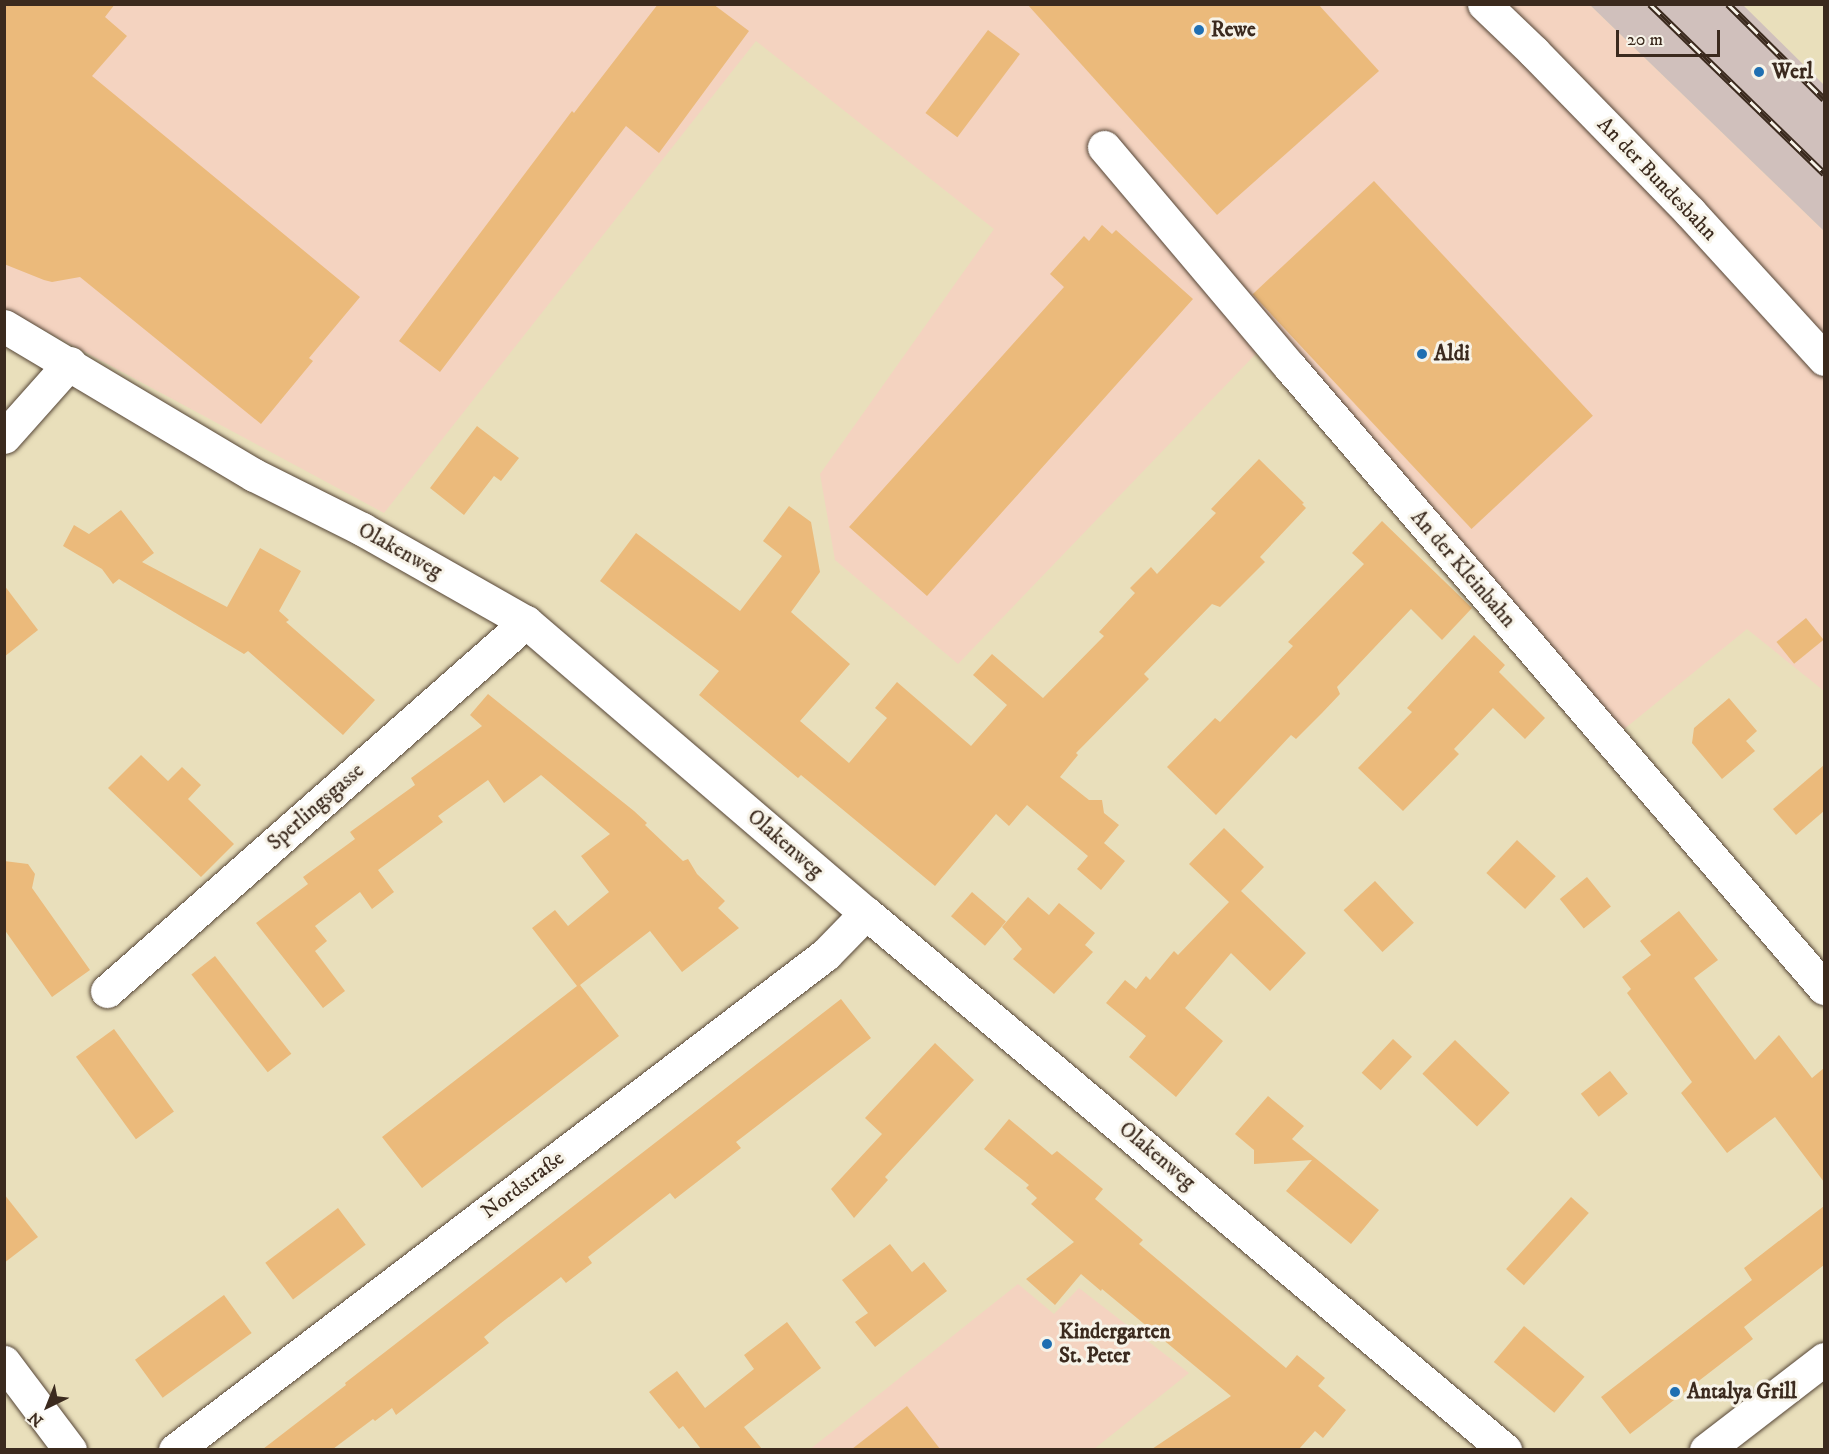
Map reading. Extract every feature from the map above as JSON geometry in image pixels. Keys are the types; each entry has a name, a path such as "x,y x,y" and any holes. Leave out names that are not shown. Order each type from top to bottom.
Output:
{"street":[{"name":"An der Bundesbahn","path":"1484,4 1690,212 1824,359"},
{"name":"An der Kleinbahn","path":"1104,147 1290,368 1824,988"},
{"name":"Olakenweg","path":"4,326 70,363 254,475 362,529 526,622 866,913 1505,1449"},
{"path":"4,437 70,363"},
{"name":"Sperlingsgasse","path":"106,991 526,622"},
{"name":"Nordstraße","path":"175,1449 826,954 866,913"},
{"path":"1706,1449 1824,1359"},
{"path":"4,1362 70,1449"}],"shaded area":[{"path":"4,5 1590,5 1824,231 1824,691 1747,629 1623,730 1272,337 958,664 835,560 820,474 994,229 756,41 384,513 5,309"},
{"path":"1590,5 1743,5 1824,85 1824,231"},
{"name":"Kindergarten St. Peter","path":"1018,1284 1054,1314 1079,1288 1189,1373 1094,1449 809,1450"}],"building":[{"path":"4,4 115,4 105,17 127,36 92,76 360,297 309,358 313,361 261,424 80,277 52,282 4,264"},
{"path":"658,4 713,4 749,31 659,153 626,126 440,372 399,341 572,111 574,113"},
{"path":"1027,4 1318,4 1379,71 1217,215"},
{"path":"988,30 1020,54 957,137 925,113"},
{"path":"1374,181 1593,416 1472,529 1253,294"},
{"path":"1102,225 1112,234 1116,230 1193,299 927,596 849,527 1064,287 1050,274 1084,236 1089,241"},
{"path":"477,426 519,458 501,481 494,476 464,515 430,488"},
{"path":"1259,459 1304,503 1302,504 1306,508 1260,557 1265,562 1220,607 1212,604 1144,674 1149,679 1076,753 1078,755 1060,777 1089,800 1102,800 1104,813 1119,825 1104,843 1125,861 1101,890 1077,869 1088,856 1027,805 1009,826 996,814 935,886 801,775 798,778 699,695 719,671 600,581 636,533 740,611 782,556 763,541 789,506 811,522 820,572 791,612 850,664 800,721 849,763 887,718 875,708 897,682 971,746 1007,705 973,675 992,654 1043,698 1104,636 1099,632 1135,593 1130,588 1151,567 1157,574 1216,513 1211,509"},
{"path":"121,510 154,553 142,562 227,607 260,548 301,571 279,611 289,620 286,622 375,700 343,735 248,651 244,654 119,579 113,584 102,569 63,546 74,525 89,534"},
{"path":"1382,521 1472,608 1442,640 1411,609 1337,687 1340,694 1296,739 1291,735 1216,815 1167,767 1215,718 1220,722 1293,646 1288,642 1364,564 1352,553"},
{"path":"4,585 38,630 4,657"},
{"path":"1806,618 1824,640 1794,664 1776,642"},
{"path":"1474,635 1505,665 1499,672 1545,718 1525,739 1493,708 1454,749 1459,754 1403,811 1358,768 1412,712 1407,708"},
{"path":"488,694 634,811 647,823 645,825 683,861 688,859 697,874 725,901 718,908 739,928 682,972 650,931 580,985 619,1036 422,1188 382,1137 577,986 532,928 555,910 568,926 609,892 581,856 610,834 541,775 504,803 488,780 438,816 443,822 378,870 394,892 372,909 360,892 315,926 327,941 315,951 345,991 323,1008 256,923 308,884 303,877 355,839 350,832 415,785 411,778 482,726 470,715"},
{"path":"1729,698 1757,731 1746,741 1755,751 1722,779 1692,743 1694,728"},
{"path":"141,755 168,781 182,767 201,785 188,799 234,844 201,877 108,788"},
{"path":"1824,765 1824,811 1796,835 1773,809"},
{"path":"1224,828 1264,867 1241,891 1306,953 1270,991 1231,953 1185,1008 1223,1041 1176,1097 1129,1057 1146,1036 1106,1003 1125,980 1136,989 1146,976 1150,980 1174,951 1178,955 1229,902 1189,864"},
{"path":"1517,840 1556,876 1525,909 1486,873"},
{"path":"4,861 28,864 35,874 32,888 90,970 52,997 4,929"},
{"path":"1587,877 1611,907 1584,929 1560,899"},
{"path":"1375,881 1414,923 1382,952 1344,910"},
{"path":"972,892 1006,922 985,946 951,916"},
{"path":"1028,897 1049,915 1059,903 1095,933 1085,945 1093,952 1054,994 1013,959 1022,949 1002,927"},
{"path":"1679,911 1718,960 1694,978 1755,1060 1779,1035 1812,1078 1824,1068 1824,1182 1775,1117 1727,1153 1681,1093 1692,1082 1627,993 1631,989 1622,977 1651,955 1640,941"},
{"path":"215,956 291,1054 268,1072 191,974"},
{"path":"841,999 871,1038 736,1142 741,1148 675,1199 670,1193 588,1257 592,1263 566,1283 561,1277 501,1323 484,1337 489,1343 396,1415 392,1408 375,1421 373,1419 333,1449 263,1449 346,1385 345,1383"},
{"path":"114,1029 174,1112 136,1139 76,1057"},
{"path":"1393,1039 1412,1057 1381,1090 1362,1073"},
{"path":"1455,1040 1510,1093 1477,1127 1422,1074"},
{"path":"935,1043 974,1080 885,1177 888,1180 854,1218 831,1189 882,1134 865,1118"},
{"path":"1610,1071 1628,1094 1599,1117 1581,1094"},
{"path":"1268,1096 1304,1126 1292,1139 1379,1210 1351,1244 1286,1191 1312,1160 1254,1164 1254,1150 1235,1134"},
{"path":"1009,1119 1052,1155 1057,1151 1103,1189 1095,1199 1143,1240 1139,1244 1286,1368 1297,1355 1325,1378 1318,1386 1346,1410 1323,1438 1315,1431 1299,1449 1152,1449 1231,1396 1081,1274 1055,1305 1026,1279 1074,1242 1031,1204 1037,1198 1026,1188 1029,1185 984,1149"},
{"path":"4,1194 38,1237 4,1263"},
{"path":"1571,1197 1589,1213 1524,1285 1506,1269"},
{"path":"1824,1206 1824,1265 1744,1327 1753,1339 1630,1434 1601,1397 1752,1280 1744,1268"},
{"path":"338,1208 366,1245 293,1300 265,1263"},
{"path":"890,1244 912,1272 924,1262 947,1291 875,1347 855,1322 868,1313 842,1280"},
{"path":"224,1295 252,1333 163,1398 135,1360"},
{"path":"787,1322 821,1368 744,1427 762,1449 701,1449 683,1426 679,1429 649,1392 677,1371 705,1408 754,1369 744,1355"},
{"path":"1524,1326 1585,1377 1554,1413 1494,1362"},
{"path":"907,1406 940,1449 852,1449"}],"railway":[{"path":"1650,4 1824,173"},
{"path":"1728,4 1824,99"}],"place":[{"name":"Rewe","path":"1199,30"},
{"name":"Werl","path":"1759,72"},
{"name":"Aldi","path":"1422,354"},
{"name":"Kindergarten St. Peter","path":"1047,1344"},
{"name":"Antalya Grill","path":"1675,1392"}]}
